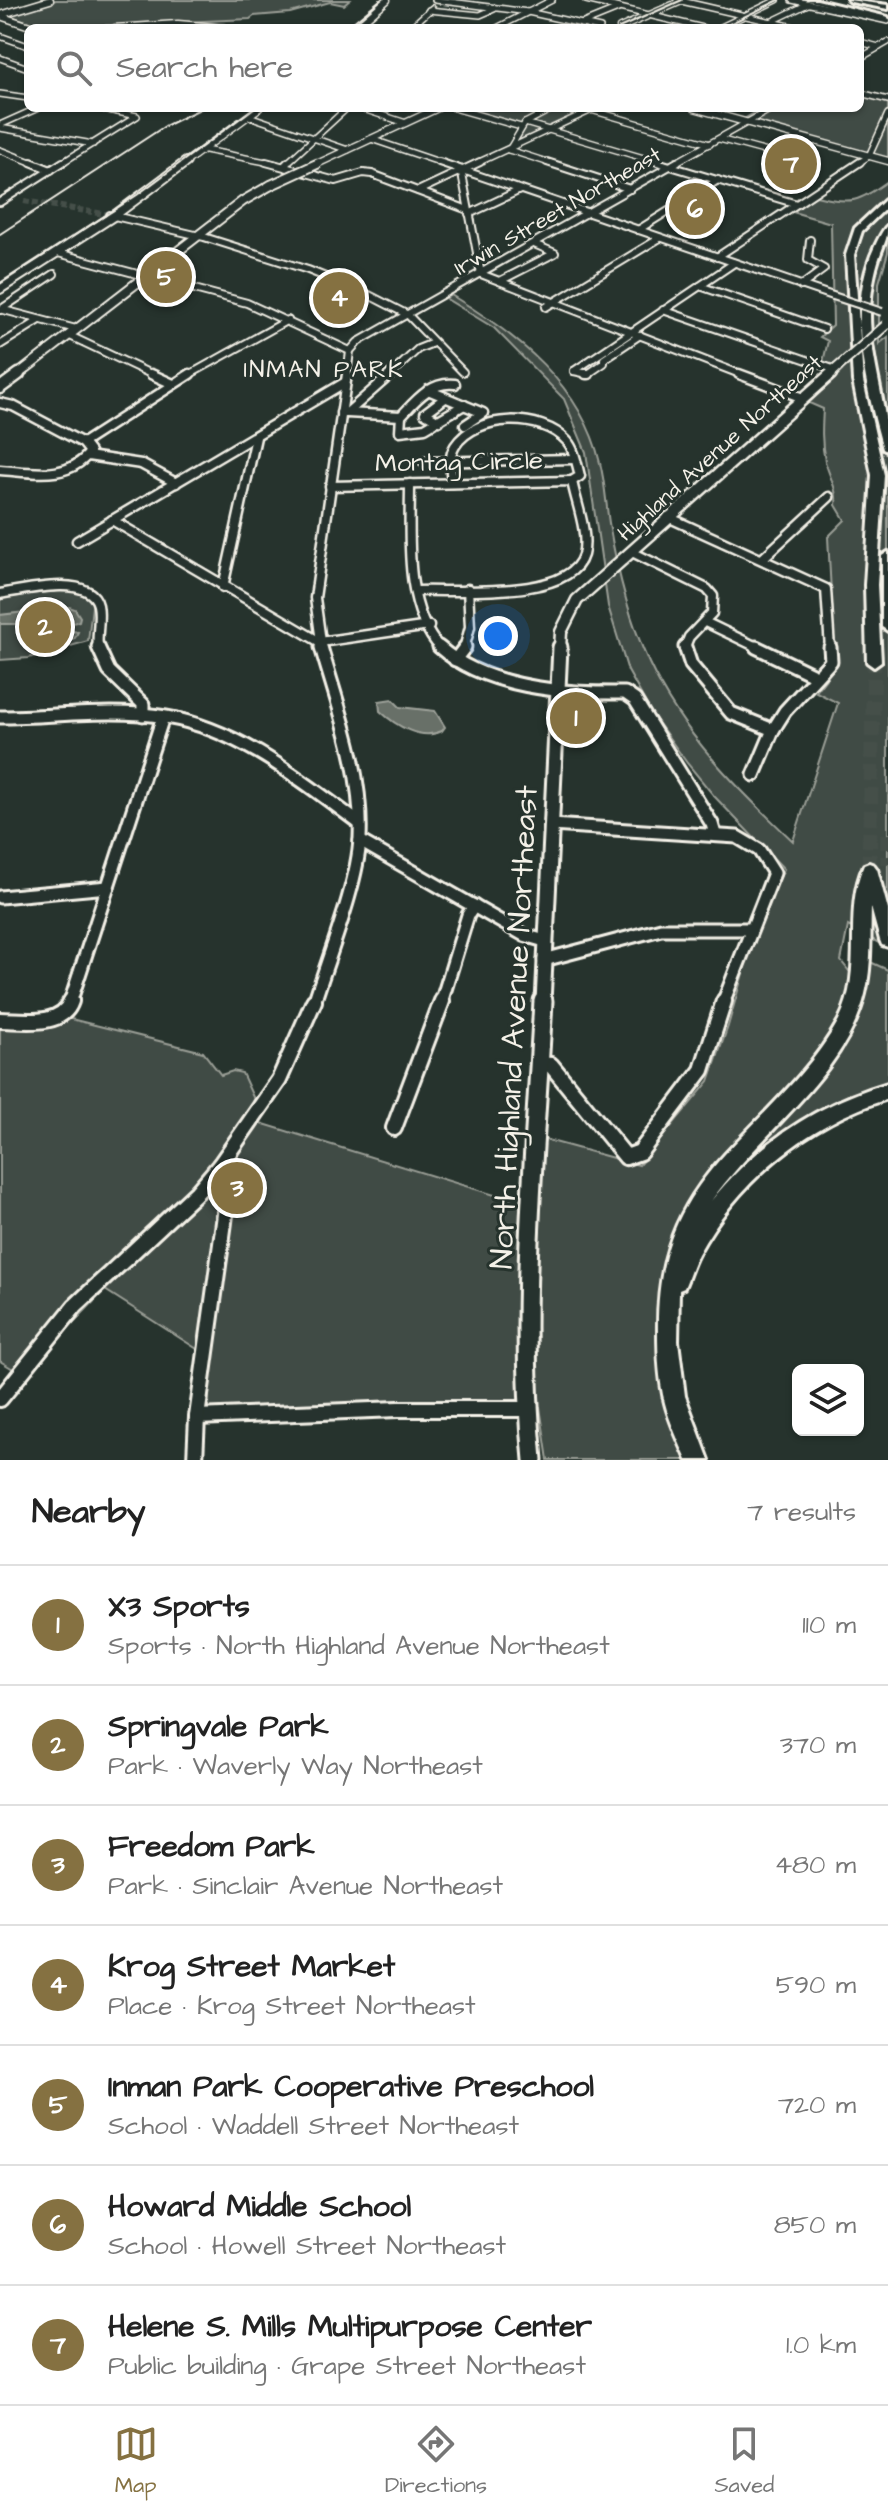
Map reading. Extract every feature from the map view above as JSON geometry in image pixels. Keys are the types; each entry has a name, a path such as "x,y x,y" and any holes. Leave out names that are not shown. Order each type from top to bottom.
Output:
{"highway":[{"path":"818,0 888,12"},
{"path":"830,0 888,12"},
{"path":"838,0 888,12"},
{"path":"854,1 888,12"},
{"path":"808,2 888,12"},
{"path":"874,662 871,585 878,475 858,381 850,255 858,230 888,202"},
{"path":"888,228 872,264 865,308 871,384 888,449"},
{"path":"888,556 888,627"},
{"path":"698,1460 674,1395 668,1339 669,1289 676,1248 698,1202 726,1165 836,1042 851,1014 861,964 864,887 869,869 888,940"},
{"path":"669,1313 686,1258 708,1219 730,1191 818,1119 844,1104 888,1091"}],"main road":[{"path":"0,15 50,0"},
{"path":"360,24 387,0"},
{"path":"629,24 681,0"},
{"path":"0,15 25,24"},
{"path":"0,289 58,253 254,112"},
{"path":"0,388 243,201 429,112"},
{"path":"708,112 886,159"},
{"name":"Highland Avenue Northeast","path":"577,600 887,324"},
{"name":"North Highland Avenue Northeast","path":"533,1460 528,1409 527,1315 557,692 561,632 577,600"}],"street":[{"path":"414,24 438,0 528,12 582,24 620,8"},
{"path":"505,24 552,0"},
{"path":"586,0 687,24"},
{"path":"609,6 623,0"},
{"path":"681,0 780,24"},
{"path":"728,24 777,0"},
{"path":"792,0 808,2"},
{"path":"767,24 808,2"},
{"path":"429,10 480,15 496,8"},
{"path":"0,36 24,45"},
{"path":"864,56 888,42"},
{"path":"864,44 888,53"},
{"path":"0,57 24,48"},
{"path":"0,57 24,66"},
{"path":"0,94 24,97"},
{"path":"864,94 888,100"},
{"path":"0,126 30,112"},
{"path":"0,202 130,121 137,116 134,112"},
{"path":"284,166 343,112"},
{"path":"372,112 406,123"},
{"path":"470,112 551,130 797,204"},
{"path":"509,150 523,125 547,112"},
{"path":"418,191 454,173 466,171 585,112"},
{"path":"601,112 710,144"},
{"name":"Irwin Street Northeast","path":"350,351 358,342 766,112"},
{"path":"717,257 869,156 888,114"},
{"path":"249,116 348,150"},
{"path":"0,126 93,144"},
{"path":"371,139 885,313"},
{"path":"719,139 771,153"},
{"path":"0,150 51,170"},
{"path":"205,150 304,170 336,181 363,173 372,174 468,212 520,190"},
{"path":"509,150 630,189"},
{"path":"466,171 462,174 481,274 803,398"},
{"path":"638,230 718,180"},
{"path":"4,197 24,201"},
{"path":"112,215 197,236 320,274 363,292 408,315 463,372"},
{"path":"546,307 660,238"},
{"path":"801,286 824,269 808,260 810,240"},
{"path":"500,281 555,253 534,244"},
{"path":"0,1399 75,1306 197,1192 263,1108 294,1052 331,948 360,841 359,790 320,642 315,585 344,413 344,383 350,351 247,303 58,253"},
{"path":"636,333 574,372 588,374 663,310 734,263"},
{"path":"0,310 54,274"},
{"path":"700,286 824,329"},
{"path":"0,310 72,332 173,384"},
{"path":"663,310 836,369"},
{"path":"0,345 40,320"},
{"path":"83,443 221,354 288,320"},
{"path":"344,413 418,349 433,343"},
{"path":"455,384 445,382 428,390 401,416 400,431 403,433 439,421 464,405"},
{"path":"77,541 344,383"},
{"path":"428,390 483,413 465,425"},
{"path":"439,421 425,413 445,398"},
{"path":"0,403 13,406 89,449 88,456 79,467 62,472 0,470"},
{"path":"344,413 401,416"},
{"path":"452,483 451,461 455,446 462,437 492,424 509,422 539,426 570,444 580,476 572,481"},
{"path":"223,587 252,446 257,435"},
{"path":"88,456 141,464 176,483"},
{"path":"424,462 575,459"},
{"name":"Montag Circle","path":"330,486 572,481 584,549 577,569 563,579 541,586 415,591"},
{"path":"410,484 410,549 415,591 438,646 455,660 557,692 625,693 635,700 712,824 715,834"},
{"path":"762,559 829,497"},
{"path":"668,517 826,589 831,661 773,730 754,775"},
{"path":"112,520 320,642 429,626"},
{"path":"632,552 707,589 714,604 712,613 689,637 684,649 691,665 731,713 773,730"},
{"path":"0,594 67,586 94,593 99,602 97,643 100,658 115,678 144,705 143,715"},
{"path":"455,660 469,637 468,589"},
{"path":"705,622 816,676"},
{"path":"0,717 143,715 201,726 282,768 359,823"},
{"path":"0,1020 53,1019 63,1015 69,1007 163,717"},
{"path":"539,1064 551,1065 626,1157 640,1152 702,1070 749,929 774,873 769,861 752,843 737,837 551,825"},
{"path":"360,841 524,935 545,941"},
{"path":"0,897 108,887"},
{"path":"394,1128 441,1003 468,915 474,906"},
{"path":"544,960 661,929 749,929"},
{"path":"195,1460 197,1417 229,1186 227,1174 220,1165"},
{"path":"197,1417 398,1409 528,1409"}],"shaded area":[{"path":"56,0 350,0 344,5 330,2 290,13 250,19 137,24 34,24 8,15"},
{"path":"864,96 888,102 888,159 744,119 756,112 864,112"},
{"path":"471,112 590,112 511,150 522,127"},
{"path":"888,181 888,252 879,283 879,344 888,337 888,948 848,926 841,961 853,976 845,1011 835,1033 687,1211 662,1267 663,1372 691,1460 548,1460 540,1407 209,1413 208,1356 105,1290 23,1375 0,1361 0,1025 59,1016 203,1052 221,1075 233,1071 242,1073 253,1097 257,1122 537,1208 540,1138 639,1165 709,1081 757,924 784,869 687,763 652,714 628,671 608,606 586,452 564,399 494,328 445,298 451,295 522,345 543,364 578,409 600,463 620,576 635,629 649,663 662,689 694,737 793,841 838,703 816,692 835,667 828,537 845,520 836,505 825,461 823,409 809,403 842,371 823,362 828,341 820,337 833,325 831,223 793,212 816,196 854,200"},
{"path":"82,591 93,598 88,641 29,658 0,660 0,597"},
{"path":"69,607 75,609 80,617 79,621 64,626 78,632 75,638 66,641 53,640 45,624 0,624 0,615"},
{"path":"392,699 400,707 435,711 445,727 434,734 426,734 401,727 380,711 379,701"},
{"path":"868,961 888,970 888,1088 844,1099 821,1111 701,1222 704,1199 818,1071"}],"tunnel":[{"path":"24,201 110,215"},
{"path":"869,869 874,662"},
{"path":"888,834 888,864"}],"tram line":[{"path":"628,24 682,0"},
{"path":"729,24 779,0"}],"railway":[{"path":"351,24 380,0"},
{"path":"0,234 165,126 194,112"},
{"path":"0,284 137,195 249,112"}],"place":[{"name":"Helene S. Mills Multipurpose Center","path":"791,164"},
{"name":"Howard Middle School","path":"695,209"},
{"name":"Inman Park Cooperative Preschool","path":"166,277"},
{"name":"Krog Street Market","path":"339,298"},
{"name":"Springvale Park","path":"45,627"},
{"name":"X3 Sports","path":"576,718"},
{"name":"Freedom Park","path":"237,1188"}],"district":[{"name":"INMAN PARK","path":"324,369"}]}
